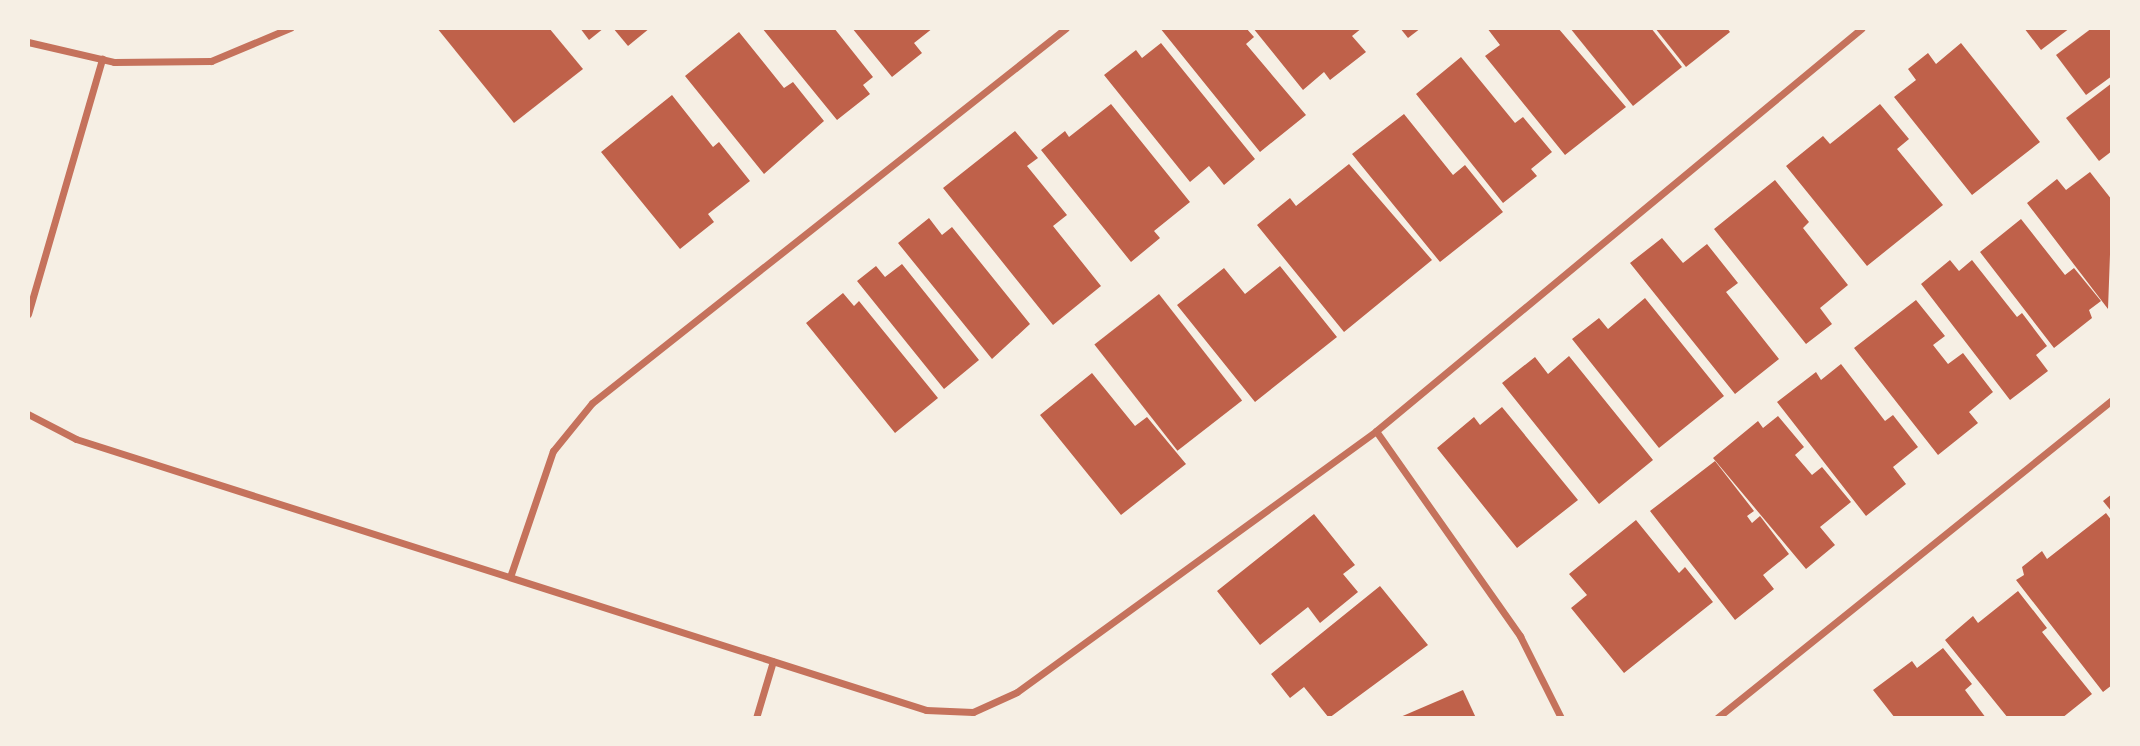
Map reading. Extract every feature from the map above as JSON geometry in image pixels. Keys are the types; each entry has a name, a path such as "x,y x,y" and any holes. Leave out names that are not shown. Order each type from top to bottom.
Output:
{"street":[{"path":"28,42 102,59 211,61 290,28"},
{"path":"510,577 553,451 592,403 1066,28"},
{"path":"28,414 76,439 926,710 973,712 1017,692 1376,430 1862,28"},
{"path":"28,314 102,59"},
{"path":"1717,718 2112,400"},
{"path":"1376,430 1520,636 1561,718"},
{"path":"756,718 773,661"}],"building":[{"path":"437,28 549,28 583,69 514,123"},
{"path":"580,28 604,28 589,40"},
{"path":"613,28 650,28 628,46"},
{"path":"762,28 834,28 873,77 863,85 870,94 837,120"},
{"path":"852,28 933,28 914,43 922,53 892,77"},
{"path":"1160,28 1246,28 1254,37 1246,44 1306,115 1260,152"},
{"path":"1253,28 1362,28 1352,36 1366,52 1330,80 1324,72 1303,90"},
{"path":"1400,28 1421,28 1408,38"},
{"path":"1487,28 1558,28 1626,107 1565,155 1485,56 1500,45"},
{"path":"1570,28 1651,28 1682,67 1633,106"},
{"path":"1655,28 1727,28 1730,32 1686,67"},
{"path":"2024,28 2070,28 2041,50"},
{"path":"2092,28 2112,28 2112,76 2086,95 2056,55"},
{"path":"739,32 784,88 793,82 824,121 764,174 685,76"},
{"path":"1161,43 1255,159 1224,185 1209,166 1190,182 1104,75 1136,50 1142,58"},
{"path":"1961,43 2040,142 1972,195 1894,97 1916,80 1908,69 1928,53 1936,64"},
{"path":"1461,57 1515,123 1523,117 1552,152 1531,169 1537,176 1503,203 1416,94"},
{"path":"2112,83 2112,151 2099,161 2066,118"},
{"path":"672,95 713,147 719,142 750,181 708,214 714,222 680,249 601,152"},
{"path":"1111,104 1190,202 1154,231 1160,238 1131,262 1041,150 1065,131 1069,137"},
{"path":"1880,104 1909,139 1897,149 1943,205 1867,266 1786,166 1823,136 1830,144"},
{"path":"1404,114 1453,175 1465,165 1503,212 1440,262 1352,154"},
{"path":"1015,131 1038,158 1027,166 1067,215 1053,226 1101,286 1053,325 943,188"},
{"path":"1349,164 1432,260 1344,332 1257,225 1290,198 1296,206"},
{"path":"2090,172 2112,200 2108,309 2027,203 2057,179 2066,190"},
{"path":"1775,180 1809,222 1803,228 1848,285 1820,308 1832,324 1806,344 1714,229"},
{"path":"929,218 942,235 952,227 1030,324 992,359 898,243"},
{"path":"2021,219 2065,275 2074,268 2101,301 2089,310 2092,318 2054,348 1980,252"},
{"path":"1662,238 1683,263 1707,244 1738,283 1726,292 1779,359 1735,394 1630,263"},
{"path":"1950,260 1959,271 1972,260 2017,317 2022,313 2047,346 2036,355 2048,371 2010,400 1921,284"},
{"path":"902,264 979,360 944,389 857,281 876,266 885,277"},
{"path":"1280,266 1337,337 1255,402 1177,305 1224,268 1245,294"},
{"path":"843,293 854,306 859,301 938,398 895,433 806,323"},
{"path":"1159,294 1242,400 1177,451 1094,344"},
{"path":"1645,298 1724,396 1659,448 1572,339 1599,318 1608,329"},
{"path":"1916,300 1945,336 1933,345 1948,364 1963,353 1993,392 1969,412 1978,423 1938,455 1854,348"},
{"path":"1569,356 1653,460 1599,504 1502,383 1535,357 1548,374"},
{"path":"1841,364 1885,421 1893,415 1918,447 1893,467 1906,484 1866,516 1777,402 1816,372 1821,380"},
{"path":"1092,373 1135,426 1147,417 1186,464 1121,515 1040,415"},
{"path":"1502,407 1578,500 1517,548 1437,448 1474,417 1480,425"},
{"path":"1778,416 1804,447 1795,455 1812,475 1822,467 1851,502 1820,527 1835,545 1806,569 1713,458 1758,421 1763,428"},
{"path":"1715,461 1754,511 1747,516 1752,523 1760,516 1789,554 1763,575 1774,589 1735,620 1650,511"},
{"path":"2112,494 2112,512 2103,501"},
{"path":"2106,513 2112,521 2112,685 2103,692 2016,580 2024,575 2022,567 2042,551 2047,559"},
{"path":"1314,514 1355,565 1343,574 1358,592 1320,623 1308,607 1260,645 1217,591"},
{"path":"1636,520 1679,573 1685,567 1713,602 1624,673 1571,608 1587,595 1569,574"},
{"path":"1380,586 1428,645 1329,718 1304,687 1290,698 1271,674"},
{"path":"2018,591 2047,628 2042,632 2092,694 2062,718 2008,718 1945,640 1973,616 1978,623"},
{"path":"1943,648 1972,684 1965,690 1986,718 1895,718 1873,690 1912,661 1917,668"},
{"path":"1463,690 1476,718 1398,718"}]}
